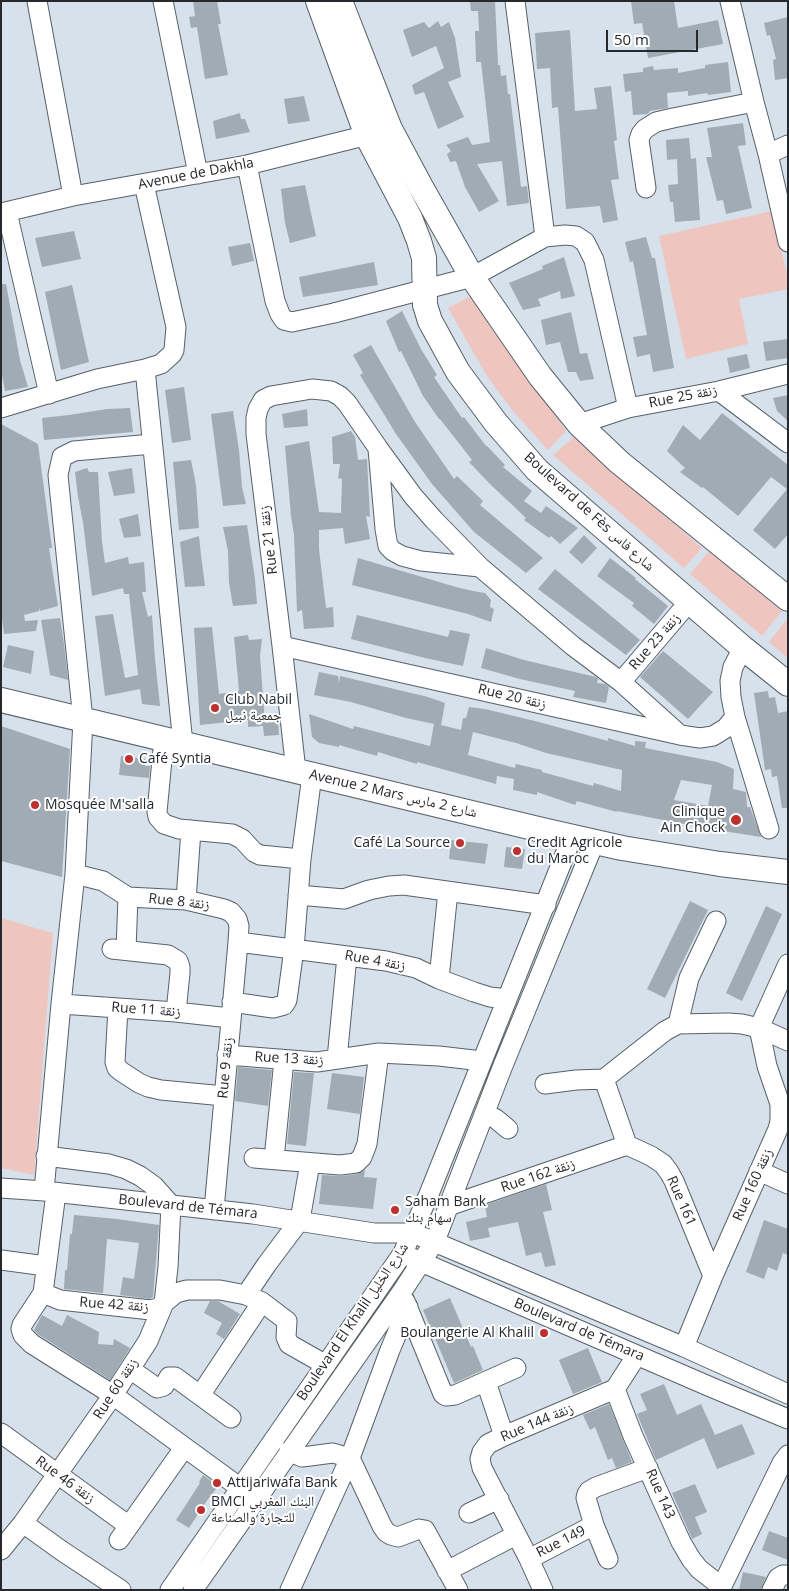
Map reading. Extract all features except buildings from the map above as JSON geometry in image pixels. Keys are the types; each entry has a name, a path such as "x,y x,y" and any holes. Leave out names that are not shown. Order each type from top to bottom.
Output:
{"main road":[{"name":"Boulevard de Fès شارع فاس","path":"318,1 367,136 410,218 419,241 424,258 425,305 438,338 458,372 496,423 537,470 689,602 788,684"},
{"path":"343,4 390,128 420,187 472,277 540,376 579,424 618,462 788,599"},
{"name":"Avenue 2 Mars شارع 2 مارس","path":"1,700 622,848 720,864 788,872"}],"street":[{"path":"37,1 73,196"},
{"path":"163,1 198,174"},
{"path":"515,1 545,237"},
{"path":"730,1 788,242"},
{"path":"646,188 639,140 646,128 656,122 754,102"},
{"name":"Avenue de Dakhla","path":"4,213 73,196 247,165 367,136 390,128"},
{"path":"768,154 788,145"},
{"path":"247,165 275,301 284,320 292,322 472,277 545,237 576,236 585,242 594,260 628,408"},
{"path":"1,408 97,379 145,370 160,364 172,354 176,327 144,184"},
{"path":"4,213 49,394"},
{"path":"145,370 163,537 174,742 157,800 158,817 168,827 232,834 242,839 254,852 260,855 301,859"},
{"name":"Rue 25 زنقة","path":"579,424 628,408 788,374"},
{"name":"Rue 21 زنقة","path":"289,991 301,859 304,773 282,646 256,434 258,408 263,400 271,396 312,389 331,391 347,403 378,448"},
{"path":"719,390 788,443"},
{"path":"152,444 74,452 65,455 60,460 58,475 59,494 83,720 75,874 60,1004 46,1156 50,1192 46,1266 43,1293 21,1329 23,1335 32,1344 114,1395 248,1494"},
{"path":"378,448 384,529 388,546 402,556 421,561 480,567"},
{"path":"378,448 413,496 480,567 573,646 621,682 680,735"},
{"name":"Rue 23 زنقة","path":"621,682 689,602"},
{"name":"Rue 20 زنقة","path":"282,646 680,735 700,738 712,736 726,728 735,717"},
{"path":"743,648 733,667 730,681 732,697 735,717 769,829"},
{"path":"186,900 191,830"},
{"name":"Boulevard El Khalil شارع الخليل","path":"192,1590 326,1365 403,1253 413,1233 572,837"},
{"name":"Boulevard El Khalil شارع الخليل","path":"170,1590 248,1494 289,1451 405,1300 422,1263 435,1241 502,1068 595,841"},
{"name":"Rue 8 زنقة","path":"75,874 103,881 128,897 186,900 215,906 231,912 237,918 238,934"},
{"path":"298,895 344,899 369,890 396,886 546,904"},
{"path":"439,979 448,891"},
{"path":"128,897 119,950 168,955 178,961 180,973 176,1012"},
{"path":"678,1024 689,978 716,921"},
{"name":"Rue 4 زنقة","path":"238,934 294,949 393,962 416,968 439,979 490,997 507,999"},
{"name":"Rue 9 زنقة","path":"214,1210 238,934"},
{"path":"337,1059 347,956"},
{"path":"759,1028 788,964"},
{"name":"Rue 11 زنقة","path":"60,1004 176,1012 273,1008 284,1005 289,991"},
{"path":"118,1008 115,1062 117,1068 139,1083 154,1088 224,1096"},
{"path":"544,1084 604,1079 665,1031 678,1024 742,1024 759,1028 788,1041"},
{"name":"Rue 160 زنقة","path":"684,1347 778,1129 780,1114 778,1098 767,1066 759,1028"},
{"path":"254,1158 350,1165 356,1163 362,1157 367,1144 379,1053"},
{"name":"Rue 13 زنقة","path":"227,1055 317,1062 379,1053 439,1056 482,1061"},
{"path":"274,1159 284,1060"},
{"path":"604,1079 628,1145"},
{"path":"485,1112 508,1129"},
{"name":"Rue 162 زنقة","path":"448,1206 628,1145"},
{"name":"Rue 161","path":"628,1145 652,1156 663,1164 669,1172 713,1276"},
{"path":"46,1156 108,1164 126,1169 154,1186 171,1205"},
{"path":"200,1394 254,1299 267,1264 300,1220 310,1162"},
{"path":"759,1171 788,1184"},
{"name":"Boulevard de Témara","path":"1,1188 300,1220 374,1233 413,1233 684,1347 788,1394"},
{"name":"Rue 60 زنقة","path":"1,1550 114,1395 148,1340 164,1303 171,1205"},
{"name":"Boulevard de Témara","path":"374,1233 403,1253 422,1263 788,1419"},
{"path":"1,1260 46,1266"},
{"name":"Rue 42 زنقة","path":"43,1293 60,1300 151,1310 158,1308 176,1293 187,1290 220,1290 254,1299 287,1321 286,1337 289,1344 326,1365"},
{"path":"405,1300 443,1394 446,1396 455,1395 516,1368"},
{"path":"290,1590 350,1458 390,1350 405,1300"},
{"path":"615,1390 636,1355"},
{"path":"130,1369 157,1388 164,1386 169,1377 175,1376 231,1418"},
{"path":"486,1382 504,1436"},
{"name":"Rue 144 زنقة","path":"543,1590 482,1468 480,1459 482,1452 488,1444 504,1436 615,1390"},
{"name":"Rue 143","path":"615,1390 670,1519 691,1559 707,1577 721,1588"},
{"name":"Rue 46 زنقة","path":"1,1433 57,1475 124,1533 184,1448"},
{"path":"289,1451 302,1457 333,1453 350,1458 386,1532 398,1536 422,1529 427,1533 458,1590"},
{"path":"721,1588 782,1463 788,1455"},
{"name":"Rue 149","path":"608,1559 594,1525 586,1498 589,1491 648,1468"},
{"path":"468,1513 499,1499"},
{"path":"23,1522 62,1551 121,1590"},
{"name":"Rue 149","path":"529,1559 594,1525"},
{"path":"447,1570 516,1535"},
{"path":"772,1590 778,1578 788,1575"}],"shaded area":[{"path":"772,211 788,278 788,289 739,299 748,344 686,359 659,236"},
{"path":"475,294 566,431 548,450 512,410 487,376 448,308"},
{"path":"574,437 702,548 684,568 553,455"},
{"path":"709,551 782,611 762,636 690,574"},
{"path":"788,618 788,658 769,642"},
{"path":"1,918 53,933 34,1175 1,1168"}],"place":[{"name":"Club Nabil جمعية نبيل","path":"215,708"},
{"name":"Café Syntia","path":"129,759"},
{"name":"Mosquée M'salla","path":"35,805"},
{"name":"Clinique Ain Chock","path":"736,820"},
{"name":"Café La Source","path":"460,843"},
{"name":"Credit Agricole du Maroc","path":"517,851"},
{"name":"Saham Bank سهام بنك","path":"395,1210"},
{"name":"Boulangerie Al Khalil","path":"544,1333"},
{"name":"Attijariwafa Bank","path":"217,1483"},
{"name":"BMCI البنك المغربي للتجارة والصناعة","path":"201,1510"}]}
